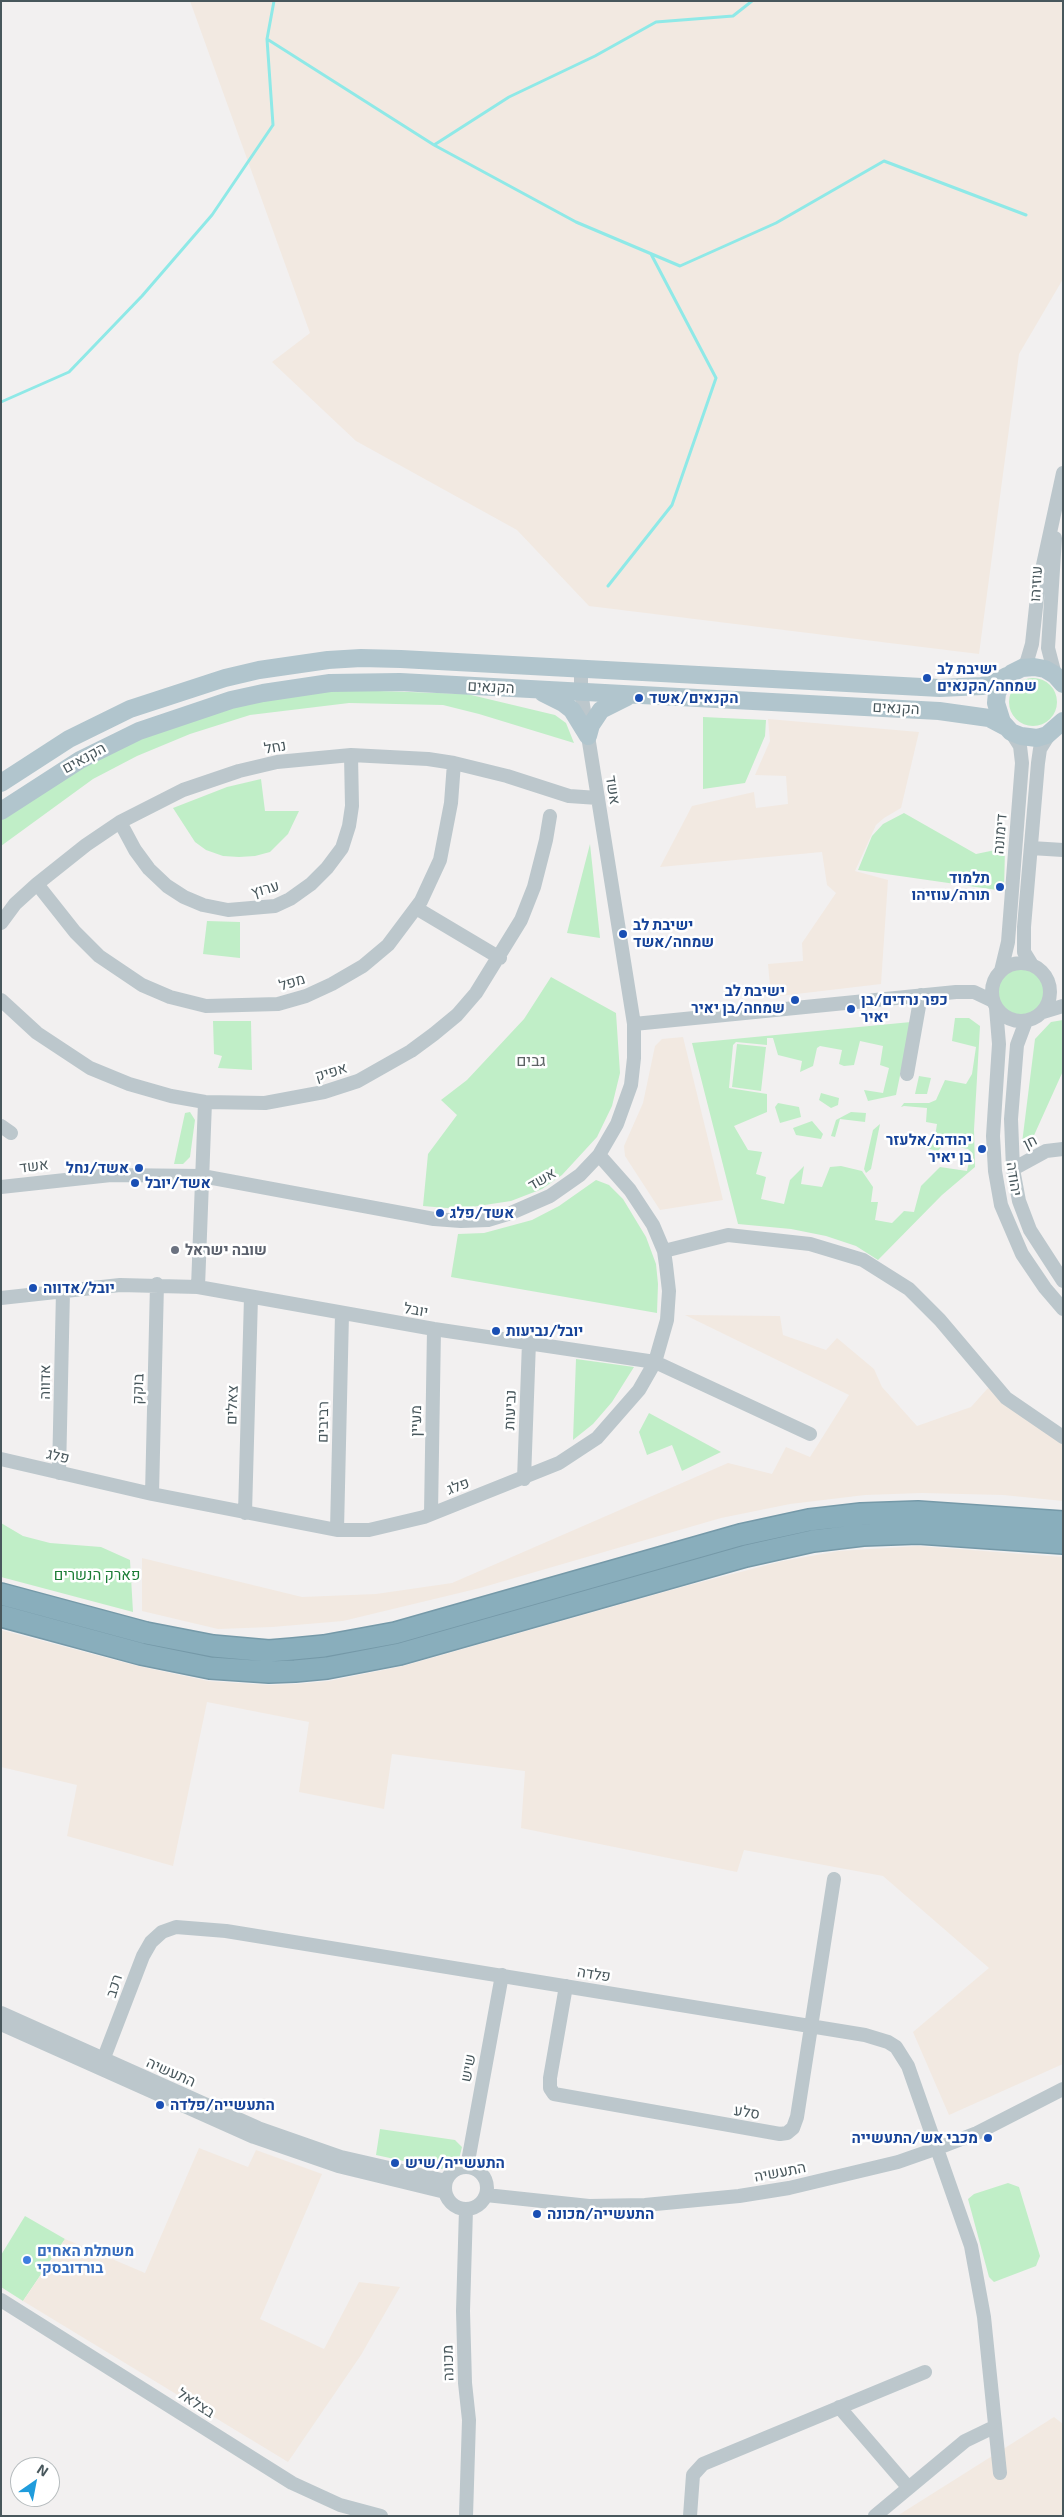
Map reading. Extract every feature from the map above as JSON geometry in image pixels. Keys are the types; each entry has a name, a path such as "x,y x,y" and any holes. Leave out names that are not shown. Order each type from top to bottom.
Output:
{"highway":[{"path":"1,1594 146,1633 205,1645 238,1649 293,1649 324,1646 395,1633 740,1535 809,1520 861,1514 918,1512 1063,1522"},
{"path":"1,1616 142,1654 210,1668 269,1672 295,1671 327,1668 400,1654 746,1556 812,1542 863,1535 918,1533 1063,1543"}],"main road":[{"name":"הקנאים","path":"1,783 69,740 130,710 225,678 259,670 361,658 962,688 994,683 1015,672"},
{"path":"1009,729 1000,717 996,703 999,689 1015,672 1040,668 1061,681"},
{"name":"הקנאים","path":"1,811 50,777 112,743 167,720 231,700 298,687 362,681 938,711 989,718 1031,738 1059,726"},
{"path":"533,689 563,702 572,710 588,736"},
{"path":"588,736 593,721 606,705 632,694"}],"street":[{"name":"עוזיהו","path":"1015,672 1027,661 1032,644 1038,588 1063,473"},
{"name":"עוזיהו","path":"1058,493 1048,648 1061,681"},
{"name":"אשד","path":"1,1187 111,1176 202,1176 434,1219 488,1220 511,1214 550,1196 580,1175 599,1155 617,1124 630,1085 634,1024 581,692 581,669"},
{"path":"1043,1012 1048,1006 1051,992 1050,985 1038,968 1026,957 1023,944 1039,751 1059,726"},
{"name":"דימונה","path":"997,975 1008,942 1022,763 1020,746 1009,729"},
{"name":"נחל","path":"1,923 15,904 37,884 86,845 120,822 183,790 239,771 278,762 351,755 391,756 454,762 569,796 598,798"},
{"name":"ערוץ","path":"120,822 135,850 149,869 167,886 184,897 203,905 228,910 274,906 290,899 311,884 327,868 342,848 350,826 352,806 351,755"},
{"name":"מפל","path":"37,884 75,932 99,956 120,972 170,997 206,1006 278,1004 306,996 363,966 388,945 416,908 431,882 440,860 451,803 454,762"},
{"name":"אפיק","path":"1,1000 37,1033 90,1068 129,1084 171,1096 206,1102 265,1103 292,1100 358,1081 411,1051 457,1015 476,993 500,958 521,920 534,887 550,816"},
{"path":"1030,848 1063,850"},
{"path":"416,908 500,958"},
{"path":"956,992 976,988 1016,963 1038,968 1063,981"},
{"path":"995,1004 997,975"},
{"path":"634,1024 956,992 974,992 995,1004 1009,1019 1026,1021 1043,1012 1063,1006"},
{"path":"907,1074 921,995"},
{"name":"יהודה","path":"995,1004 999,1044 993,1136 995,1171 1002,1206 1022,1254 1045,1288 1063,1309"},
{"name":"יהודה","path":"1026,1021 1017,1044 1011,1119 1013,1169 1019,1201 1030,1230 1063,1281"},
{"path":"198,1287 206,1102"},
{"name":"חן","path":"1013,1169 1046,1151 1063,1149"},
{"name":"פלג","path":"1,1459 152,1494 337,1530 370,1530 396,1525 524,1479 559,1463 597,1438 639,1390 655,1362 667,1320 668,1300 664,1251 642,1206 599,1155"},
{"path":"664,1251 728,1235 810,1244 863,1260 909,1289 940,1320 1006,1398 1063,1437"},
{"name":"יובל","path":"1,1298 157,1284 198,1287 342,1314 655,1362 810,1434"},
{"name":"בוקק","path":"152,1494 157,1284"},
{"name":"אדווה","path":"59,1473 63,1291"},
{"name":"צאלים","path":"245,1513 251,1297"},
{"name":"רביבים","path":"337,1530 342,1314"},
{"name":"מעיין","path":"431,1514 434,1329"},
{"name":"נביעות","path":"524,1479 529,1342"},
{"name":"סלע","path":"566,1986 550,2078 550,2088 554,2094 780,2134 787,2132 793,2128 797,2117 834,1879"},
{"name":"פלדה","path":"176,1927 220,1930 875,2036 896,2047 908,2066 961,2213 979,2284 1000,2473"},
{"name":"רכב","path":"102,2064 143,1956 151,1942 162,1932 176,1927"},
{"name":"שיש","path":"467,2167 502,1976"},
{"name":"התעשיה","path":"1,2013 102,2064"},
{"name":"התעשיה","path":"1,2024 258,2128 341,2157 446,2186"},
{"name":"התעשיה","path":"486,2195 589,2206 645,2205 704,2200 798,2186 898,2162 938,2148 977,2133 1063,2089"},
{"path":"467,2167 478,2171 485,2179 486,2195 480,2204 466,2209 452,2204 446,2186 454,2170 467,2167"},
{"name":"מכונה","path":"466,2209 463,2311 465,2383 469,2420 466,2516"},
{"name":"בצלאל","path":"1,2300 292,2483 340,2505 381,2516"},
{"path":"690,2516 692,2475 703,2464 925,2372"},
{"path":"839,2407 908,2488"},
{"path":"875,2516 964,2441 994,2427"}],"green space":[{"path":"1028,678 1038,678 1050,685 1057,697 1057,707 1050,719 1038,726 1028,726 1020,722 1013,715 1009,707 1009,697 1013,689 1020,682"},
{"path":"350,690 467,694 555,715 566,723 574,743 443,705 349,703 250,715 190,734 137,756 93,779 1,846 1,819 35,793 134,739 249,703 301,694"},
{"path":"703,717 766,720 765,736 745,783 703,789"},
{"path":"261,779 265,811 299,811 288,834 270,852 255,856 239,857 223,856 206,850 195,842 173,808 227,787"},
{"path":"904,813 976,854 1005,848 1004,891 858,870 872,836 883,824"},
{"path":"590,844 600,938 567,933"},
{"path":"207,921 240,922 240,958 203,954"},
{"path":"1016,968 1026,968 1038,975 1045,987 1045,997 1038,1009 1026,1016 1016,1016 1008,1012 1001,1005 997,997 997,987 1001,979 1008,972"},
{"path":"551,977 616,1013 620,1073 612,1106 597,1137 562,1175 542,1189 511,1201 458,1209 423,1206 428,1154 457,1115 441,1100 467,1080 524,1019"},
{"path":"955,1018 969,1018 980,1026 974,1130 975,1167 942,1195 878,1260 856,1246 826,1236 791,1229 738,1224 692,1043 911,1022 896,1095 868,1101 864,1090 883,1093 889,1068 880,1065 883,1046 860,1041 854,1065 844,1066 839,1064 842,1050 820,1046 817,1048 813,1066 800,1072 802,1061 778,1055 773,1038 767,1038 767,1045 736,1042 733,1045 729,1088 767,1094 767,1112 734,1126 748,1150 762,1152 756,1174 766,1177 761,1199 784,1204 790,1180 804,1166 801,1184 822,1187 830,1167 841,1166 862,1171 873,1187 871,1202 878,1202 875,1220 892,1223 904,1211 914,1212 921,1186 940,1167 967,1171 971,1152 968,1149 944,1144 938,1151 921,1147 922,1142 934,1143 937,1124 926,1122 927,1108 901,1107 904,1103 929,1103 936,1100 945,1080 966,1084 972,1074 976,1047 952,1041"},
{"path":"1063,1020 1063,1071 1031,1142 1022,1143 1035,1039 1051,1022"},
{"path":"213,1021 251,1021 252,1070 218,1068 222,1056 214,1054"},
{"path":"737,1044 766,1047 761,1091 732,1087"},
{"path":"919,1076 931,1078 927,1094 915,1094"},
{"path":"821,1093 839,1098 838,1105 831,1108 819,1100"},
{"path":"778,1103 799,1107 801,1117 780,1123 775,1107"},
{"path":"190,1112 195,1120 190,1157 183,1164 174,1164 185,1113"},
{"path":"851,1112 866,1113 865,1122 840,1119 835,1137 831,1136 836,1120"},
{"path":"812,1121 823,1134 821,1139 796,1135 793,1128"},
{"path":"880,1124 871,1169 866,1173 864,1169 873,1130"},
{"path":"596,1180 609,1185 623,1199 646,1237 656,1264 658,1284 657,1313 451,1277 458,1234 484,1233 532,1220 559,1206"},
{"path":"576,1359 634,1367 612,1402 593,1424 573,1440"},
{"path":"649,1413 721,1452 682,1471 672,1445 647,1455 639,1432"},
{"name":"פארק הנשרים","path":"1,1523 23,1536 50,1543 101,1547 130,1560 133,1612 1,1577"},
{"path":"380,2129 455,2140 462,2147 459,2159 451,2167 441,2169 376,2155"},
{"path":"1008,2183 1019,2187 1040,2256 1036,2266 994,2282 989,2277 968,2199 974,2194"},
{"path":"25,2216 65,2239 23,2301 1,2287 1,2255"}],"sand":[{"path":"190,1 1063,1 1063,279 1019,354 979,654 589,606 517,530 356,441 272,362 310,333"},
{"path":"768,719 919,732 901,808 876,825 855,871 888,880 881,984 771,997 768,964 803,961 802,943 836,893 827,885 822,852 660,867 692,806 754,792 756,808 788,804 786,776 755,775 770,741"},
{"path":"683,1037 723,1200 660,1210 625,1156 624,1146 643,1103 655,1046 662,1039"},
{"path":"685,1315 780,1316 783,1335 826,1350 837,1338 874,1369 882,1387 917,1426 971,1407 988,1388 1063,1436 1063,1501 1003,1495 922,1493 865,1495 790,1504 721,1518 480,1588 343,1621 218,1629 142,1611 142,1558 302,1597 376,1594 452,1583 728,1463 772,1474 786,1447 810,1457 849,1395"},
{"path":"918,1546 1063,1557 1063,2064 949,2115 913,2032 989,1968 883,1876 744,1850 737,1872 521,1828 525,1771 392,1754 384,1809 299,1792 309,1722 207,1702 173,1866 67,1836 77,1785 1,1767 1,1630 138,1666 208,1681 269,1685 329,1681 403,1666 682,1587 783,1561 839,1551"},
{"path":"199,2148 248,2167 256,2150 322,2174 260,2319 324,2349 359,2282 400,2287 361,2355 288,2462 23,2301 65,2239 145,2273"},
{"path":"1054,2417 1063,2424 1063,2516 897,2516"}],"waterway":[{"path":"274,1 267,39 434,145 576,222 680,266 776,223 884,161 1026,215"},
{"path":"434,145 509,97 595,56 656,22 733,16 752,1"},
{"path":"1,402 69,372 142,296 212,215 273,125 267,39"},
{"path":"608,586 672,505 716,378 651,254"}],"place":[{"name":"ישיבת לב שמחה/הקנאים","path":"927,678"},
{"name":"הקנאים/אשד","path":"639,698"},
{"name":"תלמוד תורה/עוזיהו","path":"1000,887"},
{"name":"ישיבת לב שמחה/אשד","path":"623,934"},
{"name":"ישיבת לב שמחה/בן יאיר","path":"795,1000"},
{"name":"כפר נרדים/בן יאיר","path":"851,1009"},
{"name":"יהודה/אלעזר בן יאיר","path":"982,1149"},
{"name":"אשד/נחל","path":"139,1168"},
{"name":"אשד/יובל","path":"135,1183"},
{"name":"אשד/פלג","path":"440,1213"},
{"name":"שובה ישראל","path":"175,1250"},
{"name":"יובל/אדווה","path":"33,1288"},
{"name":"יובל/נביעות","path":"496,1331"},
{"name":"התעשייה/פלדה","path":"160,2105"},
{"name":"מכבי אש/התעשייה","path":"988,2138"},
{"name":"התעשייה/שיש","path":"395,2163"},
{"name":"התעשייה/מכונה","path":"537,2214"},
{"name":"משתלת האחים בורדובסקי","path":"27,2260"}],"district":[{"name":"גבים","path":"531,1061"}]}
